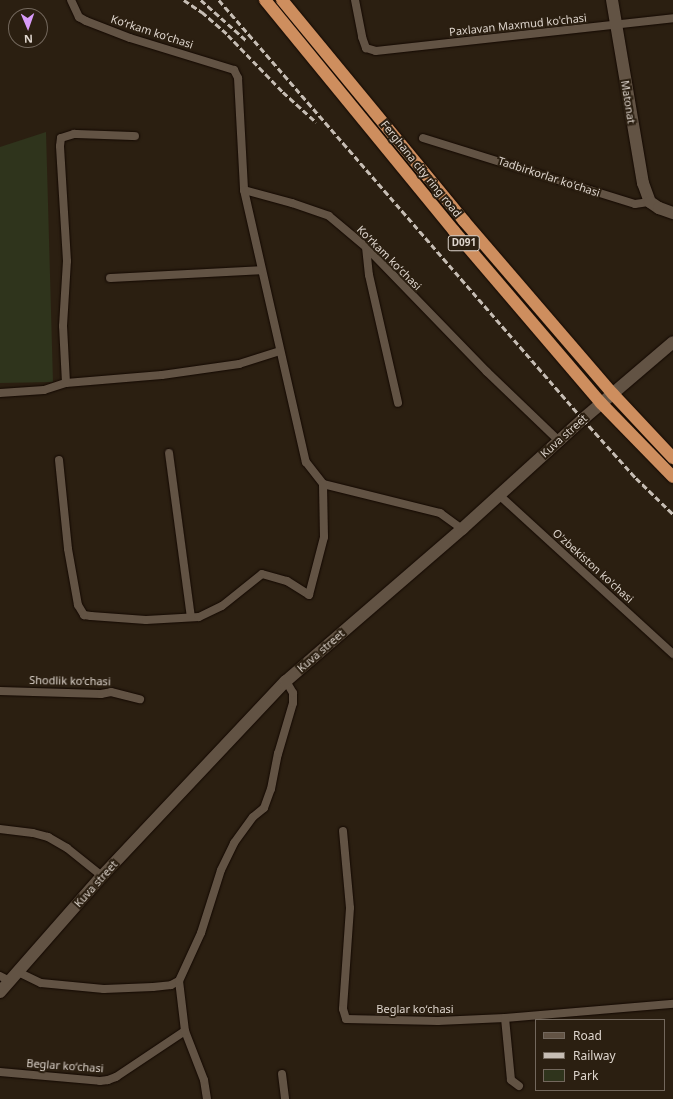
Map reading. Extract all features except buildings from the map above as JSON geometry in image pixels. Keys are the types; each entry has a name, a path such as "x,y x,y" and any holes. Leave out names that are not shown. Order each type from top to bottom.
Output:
{"highway":[{"name":"Ferghana city ring road","path":"265,0 454,230 601,403 673,477"},
{"name":"Ferghana city ring road","path":"282,0 444,197 613,394 673,458"},
{"path":"373,132 383,124"}],"main road":[{"name":"Matonat","path":"612,0 639,171 650,202"},
{"name":"Tadbirkorlar ko'chasi","path":"650,202 673,213"},
{"name":"Kuva street","path":"0,992 9,976 286,681 462,529 601,403 673,342"}],"street":[{"name":"Koʻrkam koʻchasi","path":"71,0 79,17 86,21 130,38 234,70 238,78 244,190 292,203 329,216 366,247 487,372 559,441"},
{"name":"Paxlavan Maxmud ko'chasi","path":"355,0 362,37 366,48 376,51 673,18"},
{"path":"66,383 63,326 67,261 60,142 62,136 74,134 135,136"},
{"name":"Tadbirkorlar ko'chasi","path":"423,138 635,204 650,202"},
{"path":"59,460 68,549 80,611 84,615 146,620 199,617 222,606 262,574 287,581 309,595 324,537 323,484 306,462 261,270 244,190"},
{"path":"366,247 369,275 398,403"},
{"path":"110,278 261,270"},
{"path":"0,393 44,390 66,383 162,375 239,364 280,351"},
{"path":"170,453 191,617"},
{"path":"323,484 440,513 462,529"},
{"name":"O'zbekiston ko'chasi","path":"499,495 673,654"},
{"path":"207,1099 204,1080 185,1031 179,982 201,933 221,870 234,843 253,817 264,808 271,789 278,754 293,703 293,693 286,681"},
{"name":"Shodlik koʻchasi","path":"0,691 101,694 111,692 140,699"},
{"path":"0,829 33,833 48,837 68,848 102,876"},
{"name":"Beglar koʻchasi","path":"343,831 350,908 343,1009 344,1017 352,1020 438,1021 505,1018 673,1004"},
{"path":"9,976 41,983 104,990 153,987 170,985 179,982"},
{"path":"505,1018 511,1080 519,1086"},
{"name":"Beglar koʻchasi","path":"0,1072 100,1081 108,1080 116,1077 185,1031"},
{"path":"282,1074 285,1099"}],"green space":[{"path":"46,132 53,382 0,383 0,147"}],"railway":[{"path":"184,0 202,12 228,35 283,92 316,122"},
{"path":"201,0 247,41"},
{"path":"219,0 583,419 636,478 673,514"}]}
